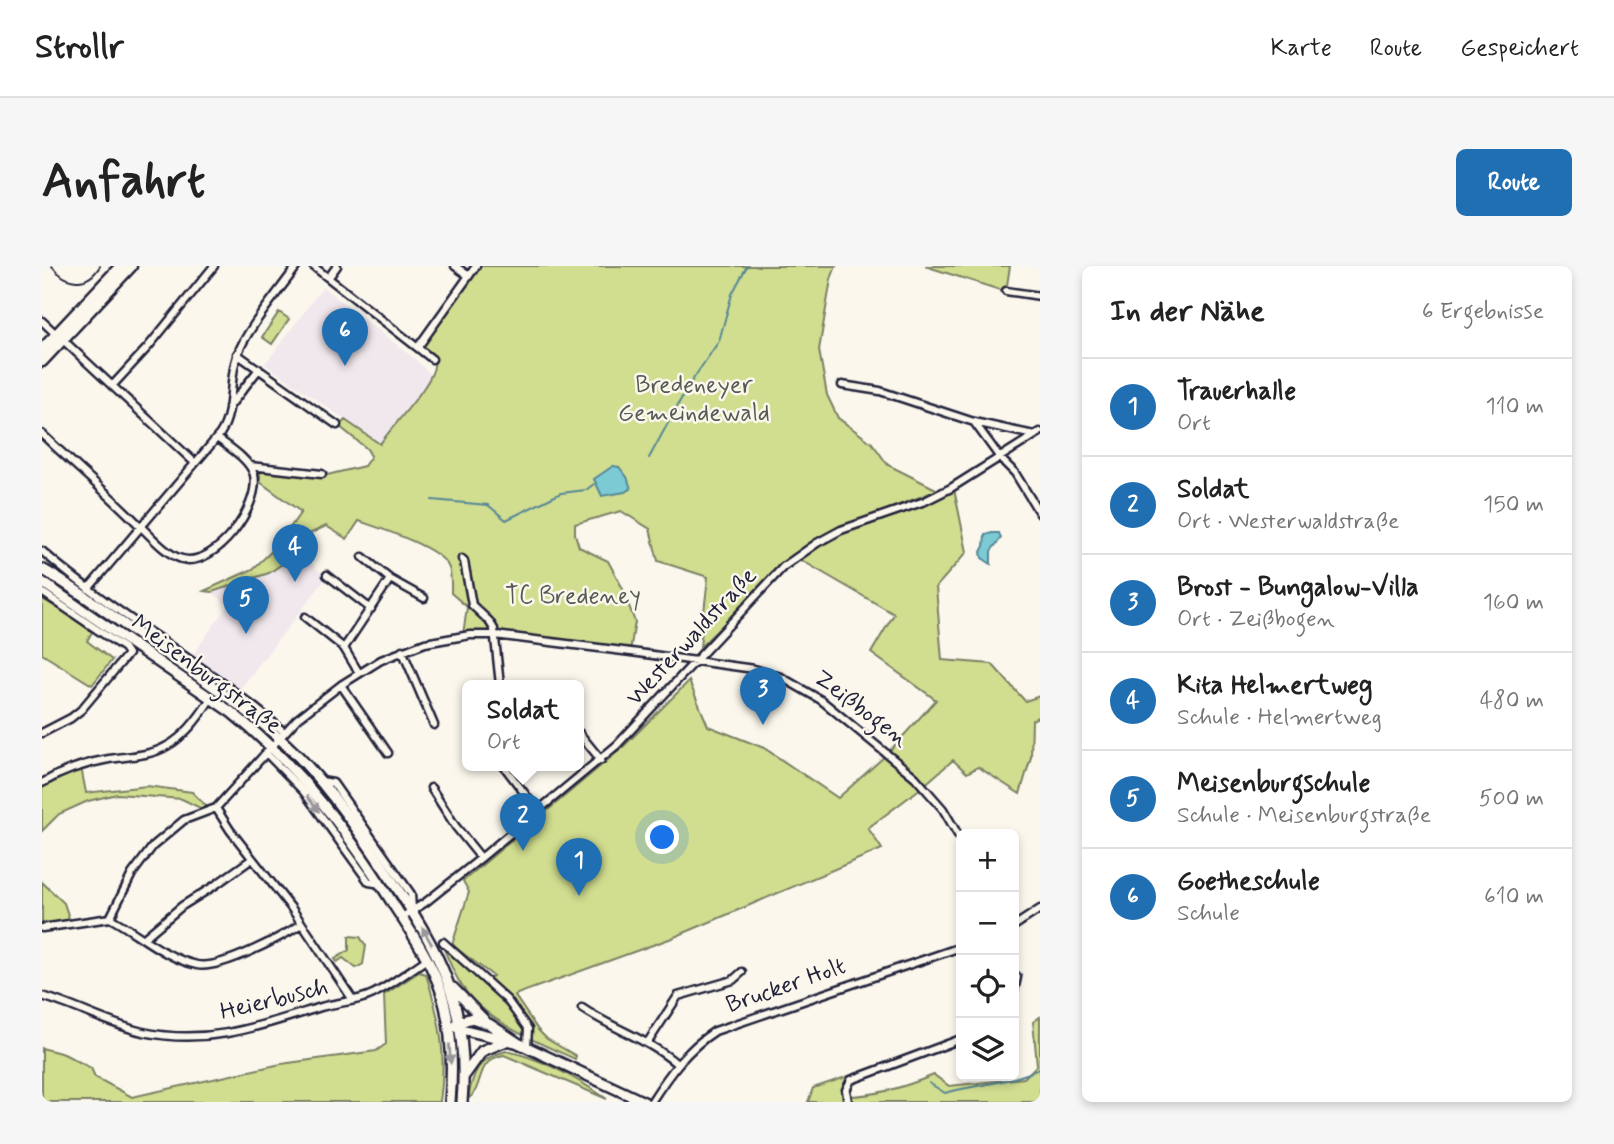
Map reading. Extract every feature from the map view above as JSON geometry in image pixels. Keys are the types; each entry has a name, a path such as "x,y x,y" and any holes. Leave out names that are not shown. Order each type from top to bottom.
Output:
{"main road":[{"path":"42,361 121,266"},
{"path":"42,350 60,337 131,266"},
{"name":"Meisenburgstraße","path":"42,569 62,580 282,735 321,781 350,818 412,911 441,962 451,986 460,1025 464,1076 462,1102"},
{"name":"Meisenburgstraße","path":"42,582 211,698 259,735 270,751 321,799 381,884 427,959 440,990 449,1027 452,1071 450,1102"},
{"path":"451,986 489,1024"},
{"path":"449,1027 460,1025 472,1018 489,1024 522,1044 644,1102"},
{"path":"460,1025 522,1044"},
{"path":"464,1076 482,1051 506,1041"}],"street":[{"path":"112,386 148,347 214,266"},
{"path":"88,589 217,438 226,424 237,354 297,266"},
{"path":"313,266 432,359"},
{"path":"328,277 337,266"},
{"path":"455,266 470,276"},
{"path":"418,347 476,266"},
{"path":"1006,291 1040,296"},
{"path":"42,321 195,463"},
{"path":"237,354 337,425"},
{"path":"229,407 259,369"},
{"path":"842,385 880,391 974,422 1037,434"},
{"path":"974,422 1001,459 1015,473 1040,514"},
{"path":"42,434 177,558 191,561 203,558 233,532 247,510 255,485 250,466 217,438"},
{"name":"Westerwaldstraße","path":"402,917 481,858 601,760 783,567 817,543 859,523 925,502 1001,459 1037,434"},
{"path":"250,466 323,474"},
{"name":"Meisenburgstraße","path":"42,551 88,589 228,688 282,735"},
{"path":"363,557 390,579 424,598"},
{"path":"462,559 472,605 489,621 495,635 495,659 499,680"},
{"path":"327,575 371,609"},
{"path":"344,648 390,579"},
{"name":"Meisenburgstraße","path":"42,592 124,648 128,654 81,710 42,733"},
{"path":"305,617 344,648 359,673"},
{"name":"Zeißbogen","path":"270,751 297,719 341,685 402,650 450,638 495,635 774,674 807,690 915,777 943,809 956,831"},
{"path":"402,650 434,725"},
{"path":"341,685 388,752"},
{"path":"42,783 82,766 166,747 183,735 211,698"},
{"path":"584,739 601,760"},
{"path":"110,918 132,874 153,846 184,820 216,808 270,751"},
{"path":"508,771 538,811"},
{"path":"431,788 481,858"},
{"path":"216,808 302,923 354,1000"},
{"path":"144,938 182,906 252,859"},
{"path":"1019,923 1040,909"},
{"path":"42,928 110,918 183,960 196,965 209,965 251,951 302,923"},
{"path":"443,942 507,1000 528,1029 522,1044"},
{"name":"Brucker Holt","path":"651,1102 677,1064 695,1045 715,1031 956,949"},
{"name":"Heierbusch","path":"42,996 131,1029 190,1037 252,1030 325,1006 373,994 427,959"},
{"path":"648,1042 678,996 733,980 742,972"},
{"path":"582,1008 648,1042 677,1064"},
{"path":"848,1102 846,1090 851,1080 956,1041"}],"shaded area":[{"path":"323,287 415,359 431,375 380,444 265,364"},
{"path":"293,550 324,574 324,581 240,689 192,656 228,605 212,592 269,574 282,564"}],"green space":[{"path":"478,266 836,266 831,279 819,350 827,395 838,418 872,443 888,465 938,490 878,513 915,503 953,484 967,552 936,587 942,660 992,664 1025,701 1040,696 1040,716 1032,720 1031,757 1020,794 978,767 967,773 953,760 868,828 882,849 672,938 517,994 515,996 538,1030 547,1039 576,1056 575,1059 498,1021 472,999 459,982 443,947 485,981 493,976 452,945 469,892 463,881 621,749 689,681 708,726 764,748 838,798 885,756 936,700 871,653 894,614 794,556 700,647 708,577 658,561 650,529 621,511 575,524 575,534 579,547 608,561 622,587 635,622 630,651 496,634 463,635 467,607 451,593 450,572 442,559 408,539 359,521 347,539 326,526 303,537 282,564 269,573 212,592 204,591 253,569 277,546 301,512 260,482 260,468 323,476 364,466 371,456 367,449 339,426 345,420 380,444 429,380 434,362 419,347"},
{"path":"925,266 1010,266 1006,292"},
{"path":"279,312 289,319 272,344 262,337"},
{"path":"42,599 92,632 87,641 112,660 92,685 42,654"},
{"path":"81,767 86,793 147,786 192,792 207,807 202,809 182,799 117,794 88,801 59,814 42,831 42,784"},
{"path":"42,882 64,903 70,921 42,927"},
{"path":"349,936 360,937 366,946 363,964 356,968 343,958 337,962 335,959 349,950"},
{"path":"419,972 426,974 438,1022 443,1068 440,1102 42,1102 42,1048 64,1054 91,1068 95,1077 132,1097 281,1064 376,1051 386,1044 384,995"},
{"path":"1040,1017 1040,1102 849,1102 848,1096 892,1090 934,1075 949,1086 1019,1081 1037,1065 1033,1022"},
{"path":"506,1051 559,1070 607,1099 504,1055 488,1062 477,1088 468,1099 478,1068 489,1058"},
{"path":"849,1076 843,1089 846,1102 808,1102 813,1088"}],"water":[{"path":"613,466 619,467 627,477 631,489 602,496 594,479"},
{"path":"999,533 1001,538 991,551 991,564 982,558 981,552 985,535"}],"waterway":[{"path":"649,458 687,388 719,341 732,294 747,266"},
{"path":"432,500 488,505 506,520 561,493 586,490 594,484"},
{"path":"929,1083 945,1093 1006,1080 1040,1068"}],"tram line":[{"path":"52,266 64,277 76,281 89,278 100,266"}],"place":[{"name":"Goetheschule","path":"345,366"},
{"name":"Kita Helmertweg","path":"295,582"},
{"name":"Meisenburgschule","path":"246,634"},
{"name":"Brost - Bungalow-Villa","path":"763,725"},
{"name":"Soldat","path":"523,851"},
{"name":"Trauerhalle","path":"579,896"}],"park label":[{"name":"Bredeneyer Gemeindewald","path":"694,399"},
{"name":"TC Bredeney","path":"573,596"}]}
